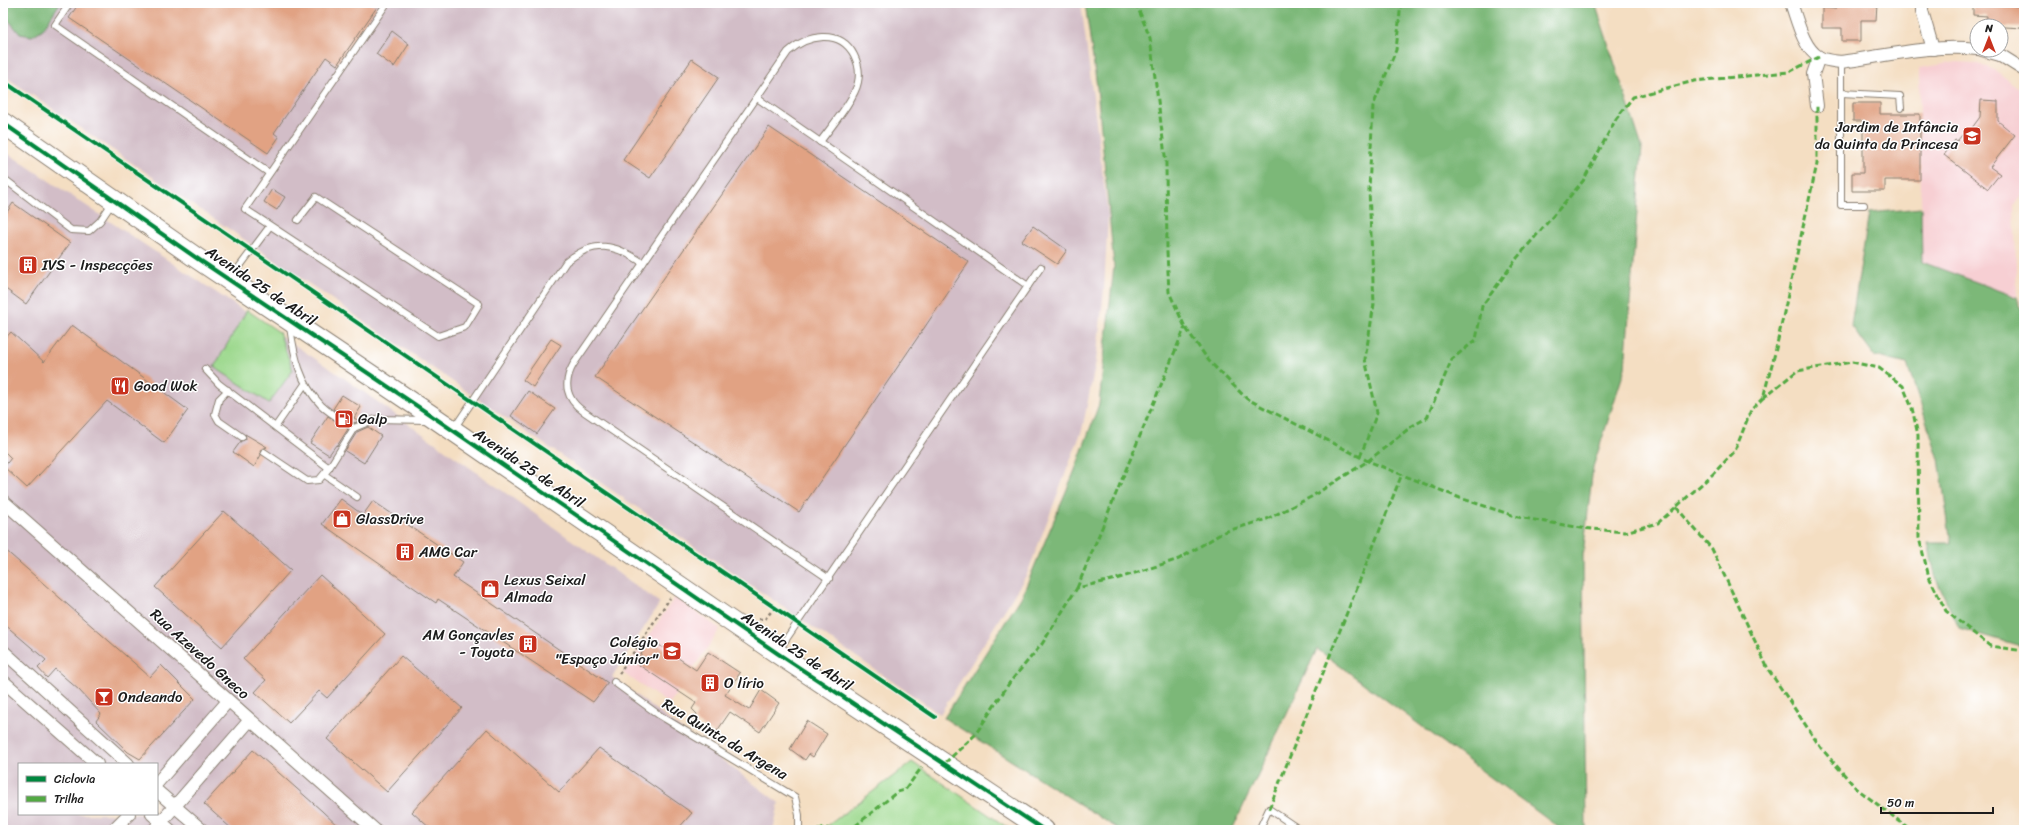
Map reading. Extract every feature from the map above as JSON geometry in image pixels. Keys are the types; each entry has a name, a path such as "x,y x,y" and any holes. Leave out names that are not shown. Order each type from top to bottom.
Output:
{"main road":[{"name":"Avenida 25 de Abril","path":"3,123 37,149 680,585 777,653 1044,830"},
{"name":"Avenida 25 de Abril","path":"3,134 37,149"}],"street":[{"path":"1791,3 1806,41 1819,57 1841,62 1932,49 1969,48"},
{"path":"1912,3 1922,7 1932,49"},
{"path":"1817,106 1813,74 1819,57"},
{"path":"2005,58 2024,70"},
{"name":"Rua Azevedo Gneco","path":"3,501 376,830"},
{"path":"3,651 127,763"},
{"path":"3,681 95,763"},
{"path":"158,782 228,701"},
{"path":"159,824 250,720"},
{"path":"158,792 202,830"},
{"path":"113,830 127,815"}],"lane":[{"path":"70,3 54,25 269,173"},
{"path":"298,220 316,197 479,304 465,327 438,336 245,209 387,3"},
{"path":"820,142 854,93 858,83 859,71 851,50 842,42 831,37 808,39 796,44 788,52 570,369 566,382 572,401 583,411 828,579"},
{"path":"1841,62 1841,205 1864,205"},
{"path":"1841,93 1900,96 1901,108"},
{"path":"757,98 1028,286"},
{"path":"3,178 71,230 89,231 100,221 114,201"},
{"path":"230,280 270,226"},
{"path":"264,452 307,481 319,480 325,475 354,428 376,419 445,425 566,262 580,251 603,246 619,249 643,263"},
{"path":"777,653 1041,267"},
{"path":"289,319 294,354 305,384 322,406 354,428"},
{"path":"205,369 228,390 329,468"},
{"path":"276,426 305,384"},
{"path":"228,390 219,399 215,414 219,421 242,437"},
{"path":"325,475 357,497"},
{"name":"Rua Quinta da Argena","path":"614,682 659,715 795,797 799,815 799,830"},
{"path":"1259,830 1269,809 1300,830"}],"path":[{"path":"614,682 680,585"},
{"path":"768,603 798,623"}],"shaded area":[{"path":"3,3 1081,3 1108,216 1104,290 1096,361 1082,430 1027,574 940,714 3,75"},
{"name":"Jardim de Infância da Quinta da Princesa","path":"1957,62 1975,63 1995,70 2024,92 2024,192 2014,205 2017,297 1922,262 1919,68"},
{"path":"3,150 344,378 660,603 612,677 779,803 773,830 3,830"},
{"name":"Colégio \"Espaço Júnior\"","path":"675,597 720,629 669,704 623,673"}],"green space":[{"path":"3,3 60,3 43,29 32,36 20,34 3,13"},
{"path":"1085,3 1595,3 1642,147 1625,368 1593,467 1583,555 1586,830 1562,830 1317,649 1232,830 1120,830 944,718 1022,596 1075,470 1099,404 1114,266 1097,87"},
{"path":"1921,208 1922,262 2017,297 2024,315 2024,647 1959,628 1936,579 1928,543 1951,543 1939,459 1907,364 1874,356 1851,325 1869,213"},
{"path":"247,310 279,332 293,370 269,403 214,367"},
{"path":"912,762 1011,830 822,830"}],"building":[{"path":"79,3 370,3 377,7 337,65 326,57 274,133 279,137 268,153 69,18"},
{"path":"1835,3 1877,3 1876,20 1861,20 1861,41 1842,41 1842,28 1822,28 1822,8 1835,9"},
{"path":"1973,3 2014,3 2014,6 2024,7 2024,28 2009,27 2009,18 1987,18 1987,16 1973,15"},
{"path":"392,31 409,44 394,67 376,54"},
{"path":"692,59 719,77 650,178 623,160"},
{"path":"1981,100 1998,101 1998,121 2015,135 1990,167 2000,174 1988,189 1944,155 1955,140 1957,141 1963,134 1966,136 1980,117"},
{"path":"1853,103 1880,103 1880,114 1920,114 1920,180 1885,180 1885,191 1852,191 1852,173 1863,173 1863,121 1853,121"},
{"path":"769,127 969,262 799,512 595,377"},
{"path":"272,189 285,197 277,210 264,202"},
{"name":"IVS - Inspecções","path":"13,203 70,243 26,304 3,287 3,218"},
{"path":"1033,226 1067,250 1057,264 1022,241"},
{"path":"72,325 188,410 164,443 107,401 27,488 4,467 11,458 3,450 3,341 11,332 44,362"},
{"path":"551,339 561,345 533,387 523,380"},
{"path":"528,391 555,409 537,434 511,416"},
{"path":"342,395 361,407 354,418 359,421 354,423 333,409"},
{"path":"328,416 348,429 329,455 310,443"},
{"path":"368,427 381,436 364,463 345,451 357,432"},
{"path":"245,434 267,447 260,450 261,455 254,467 233,452 241,441 246,439"},
{"path":"341,499 363,515 373,501 463,562 453,577 608,683 593,702 438,599 436,603 322,524"},
{"path":"224,511 291,570 222,647 155,587"},
{"path":"3,548 150,677 161,665 195,699 140,759 128,752 96,721 101,714 79,690 55,669 47,678 38,668 46,660 3,623"},
{"path":"320,575 385,634 327,698 319,691 289,723 255,692 266,680 243,659"},
{"path":"650,639 696,670 708,652 740,673 725,695 749,710 761,690 779,703 760,732 730,712 715,734 694,720 697,714 692,709 696,703 636,663"},
{"path":"401,656 462,708 387,792 327,739"},
{"path":"807,721 827,734 813,757 809,754 805,760 790,749"},
{"path":"487,729 559,792 599,748 692,813 677,830 432,830 412,812"},
{"path":"253,750 342,830 233,830 204,804"}],"marked path":[{"path":"1136,3 1150,38 1166,163 1169,292 1185,327 1209,361 1247,399 1368,461 1460,498 1518,517 1581,528 1625,532 1658,523 1713,474 1735,451 1751,410 1763,398 1775,353 1817,164 1817,106"},
{"path":"1360,457 1377,413 1365,359 1374,304 1369,190 1373,106 1396,50 1401,3"},
{"path":"945,763 975,735 1010,682 1042,644 1077,588 1116,579 1179,559 1224,532 1267,519 1311,497 1368,461 1412,426 1427,418 1452,359 1476,340 1482,306 1517,258 1583,181 1616,119 1633,97 1694,81 1789,72 1819,57"},
{"path":"1077,588 1185,327"},
{"path":"1763,398 1797,371 1852,362 1879,368 1903,386 1912,408 1918,435 1919,538 1929,577 1946,611 1990,646 2024,651"},
{"path":"1269,809 1402,474"},
{"path":"1676,507 1712,549 1768,669 1821,748 1856,788 1911,830"},
{"path":"847,830 854,827 897,792 905,790 922,767"},
{"path":"818,830 824,827 831,830"}],"cycle path":[{"path":"3,81 935,717"},
{"path":"3,123 195,257 429,414 777,653 1044,830"}],"place":[{"name":"Jardim de Infância da Quinta da Princesa","path":"1972,136"},
{"name":"IVS - Inspecções","path":"28,265"},
{"name":"Good Wok","path":"120,386"},
{"name":"Galp","path":"344,419"},
{"name":"GlassDrive","path":"342,519"},
{"name":"AMG Car","path":"405,552"},
{"name":"Lexus Seixal Almada","path":"490,589"},
{"name":"AM Gonçavles - Toyota","path":"528,644"},
{"name":"Colégio \"Espaço Júnior\"","path":"672,651"},
{"name":"O lírio","path":"710,683"},
{"name":"Ondeando","path":"104,697"}]}
